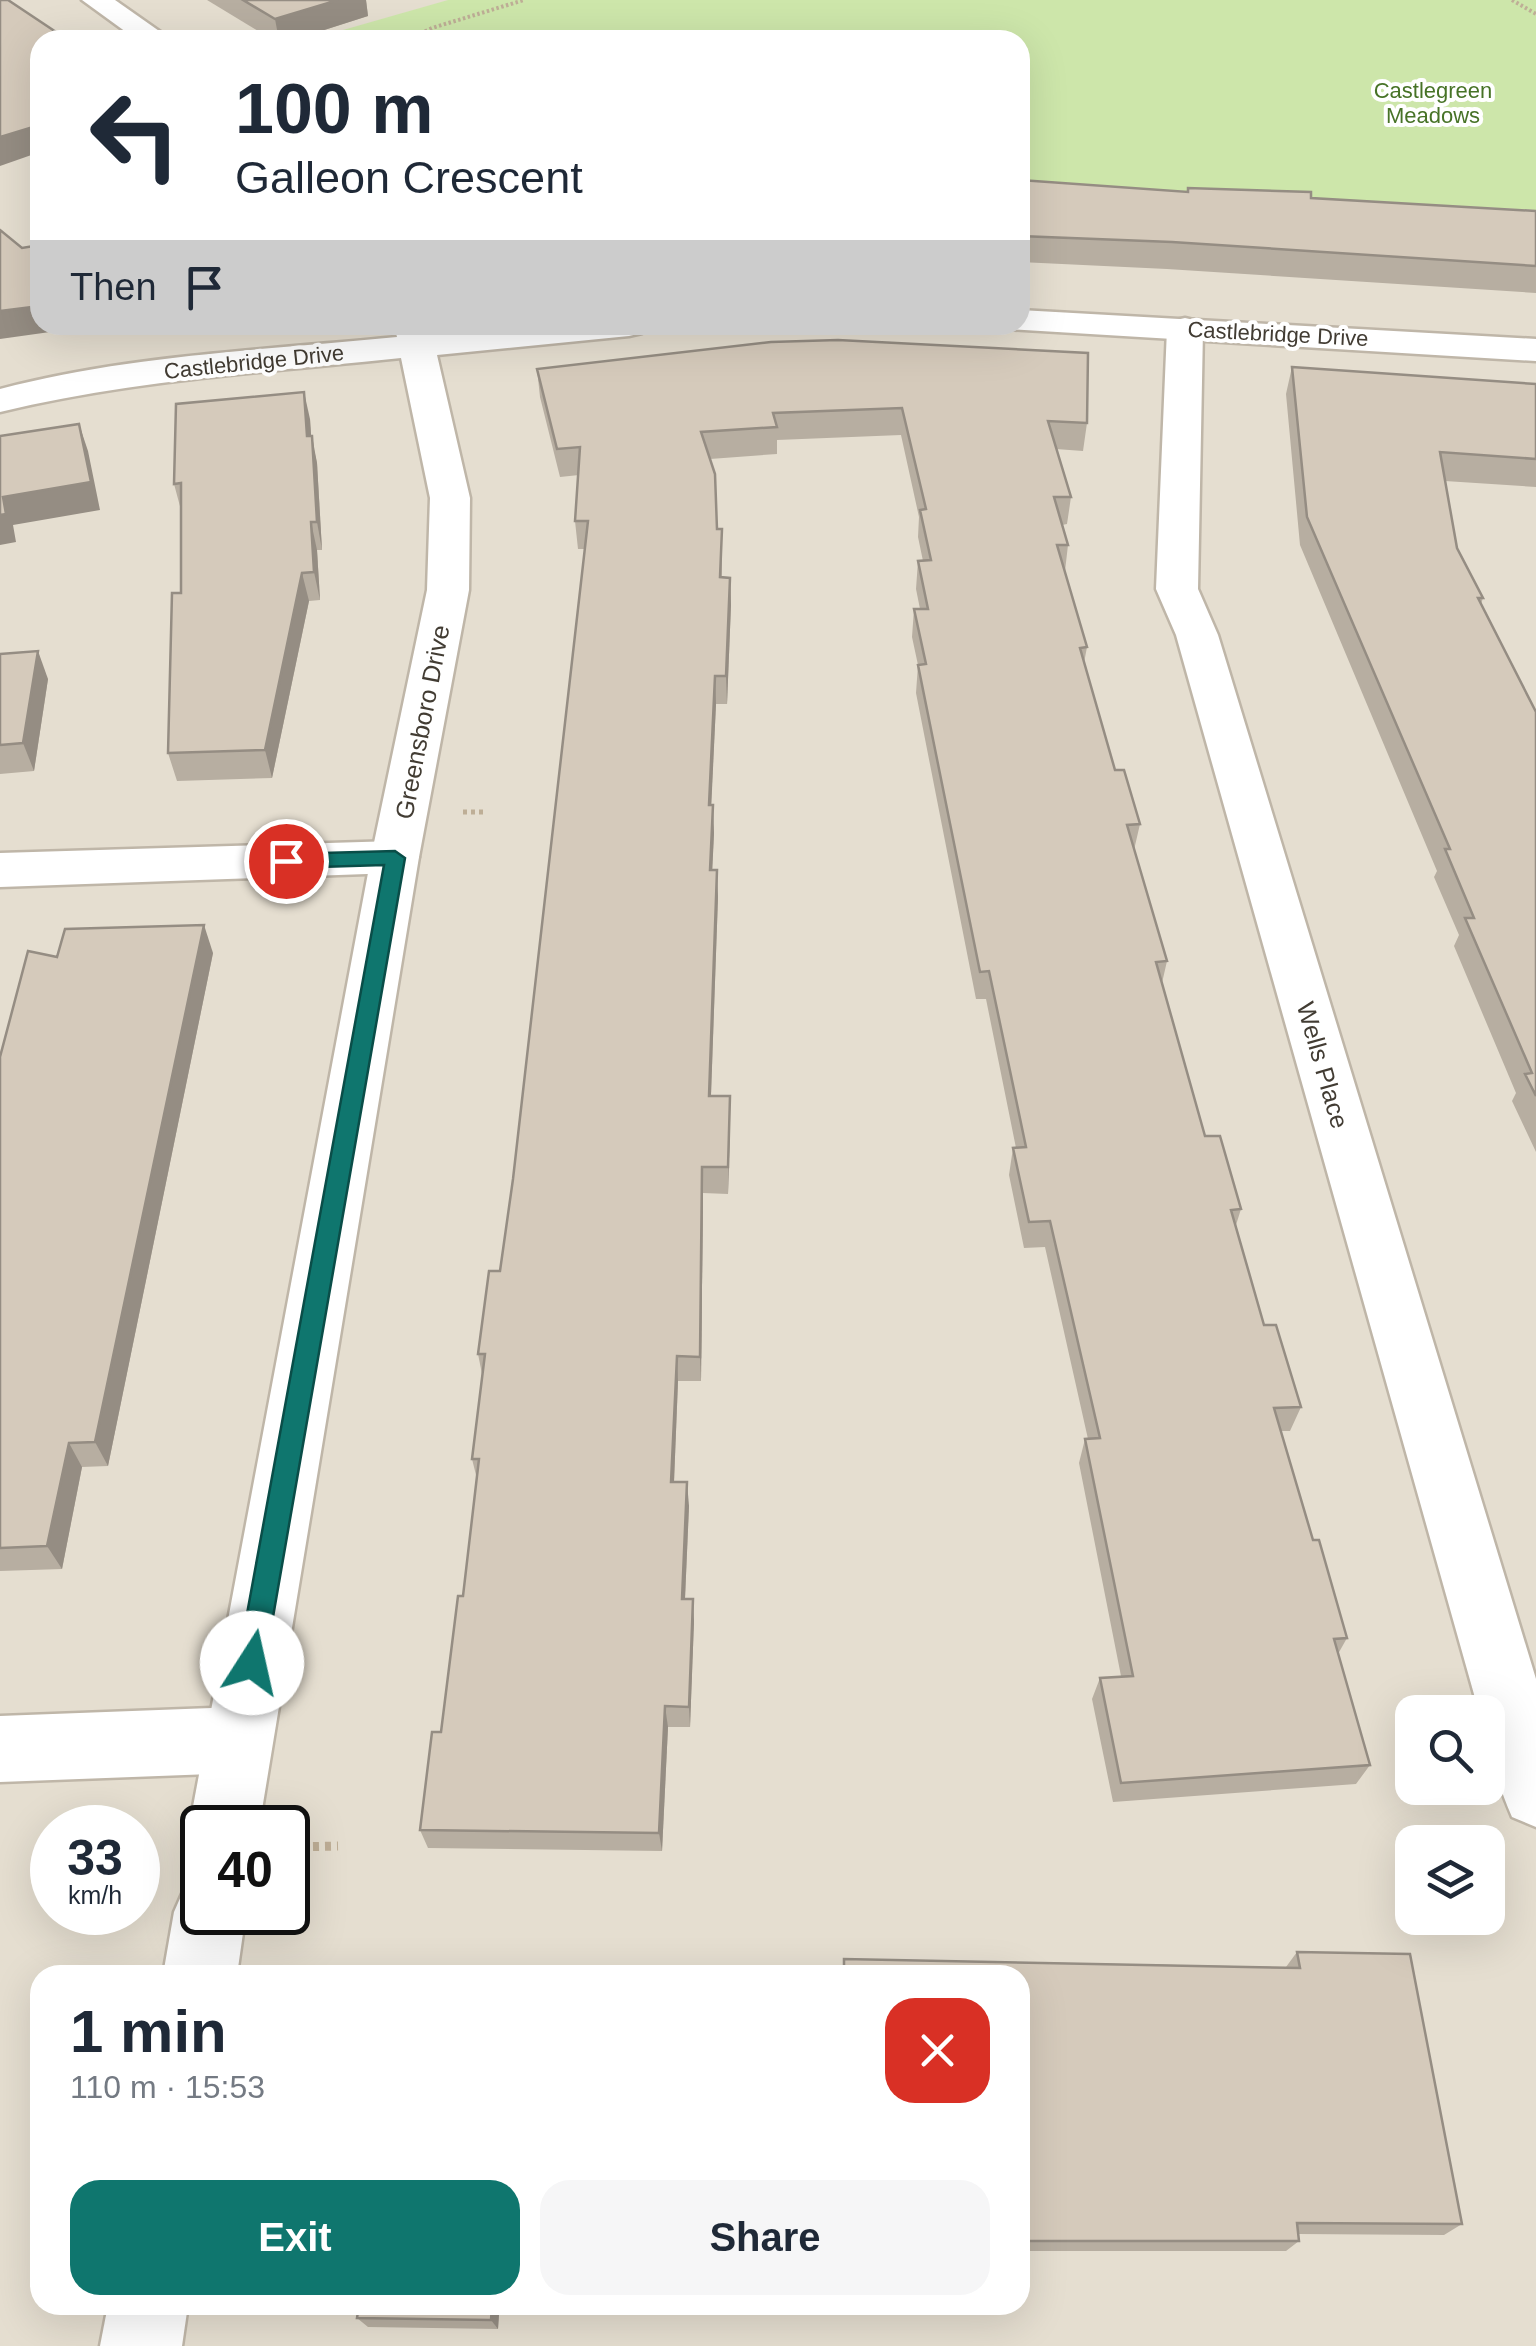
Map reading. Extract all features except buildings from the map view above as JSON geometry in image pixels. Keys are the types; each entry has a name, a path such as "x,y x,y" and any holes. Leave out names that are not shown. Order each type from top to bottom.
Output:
{"street":[{"path":"96,0 142,30"},
{"name":"Castlebridge Drive","path":"1030,321 1536,350"},
{"name":"Wells Place","path":"1185,329 1178,590 1198,635 1536,1793"},
{"name":"Castlebridge Drive","path":"0,401 56,386 416,335"},
{"name":"Greensboro Drive","path":"228,1805 395,858 448,590 450,498 416,335"},
{"path":"0,870 395,858"},
{"path":"0,1749 238,1740"},
{"path":"202,1965 206,1935"},
{"path":"141,2346 146,2315"}],"path":[{"path":"428,30 524,0"},
{"path":"1512,0 1536,14"},
{"path":"452,812 486,812"},
{"path":"310,1846 338,1846"}],"shaded area":[{"path":"0,0 1536,0 1536,2346 0,2346"}],"green space":[{"name":"Castlegreen Meadows","path":"448,0 1536,0 1536,210 1030,183 1030,30 343,30"}],"route":[{"path":"252,1663 395,858 286,861"}]}
